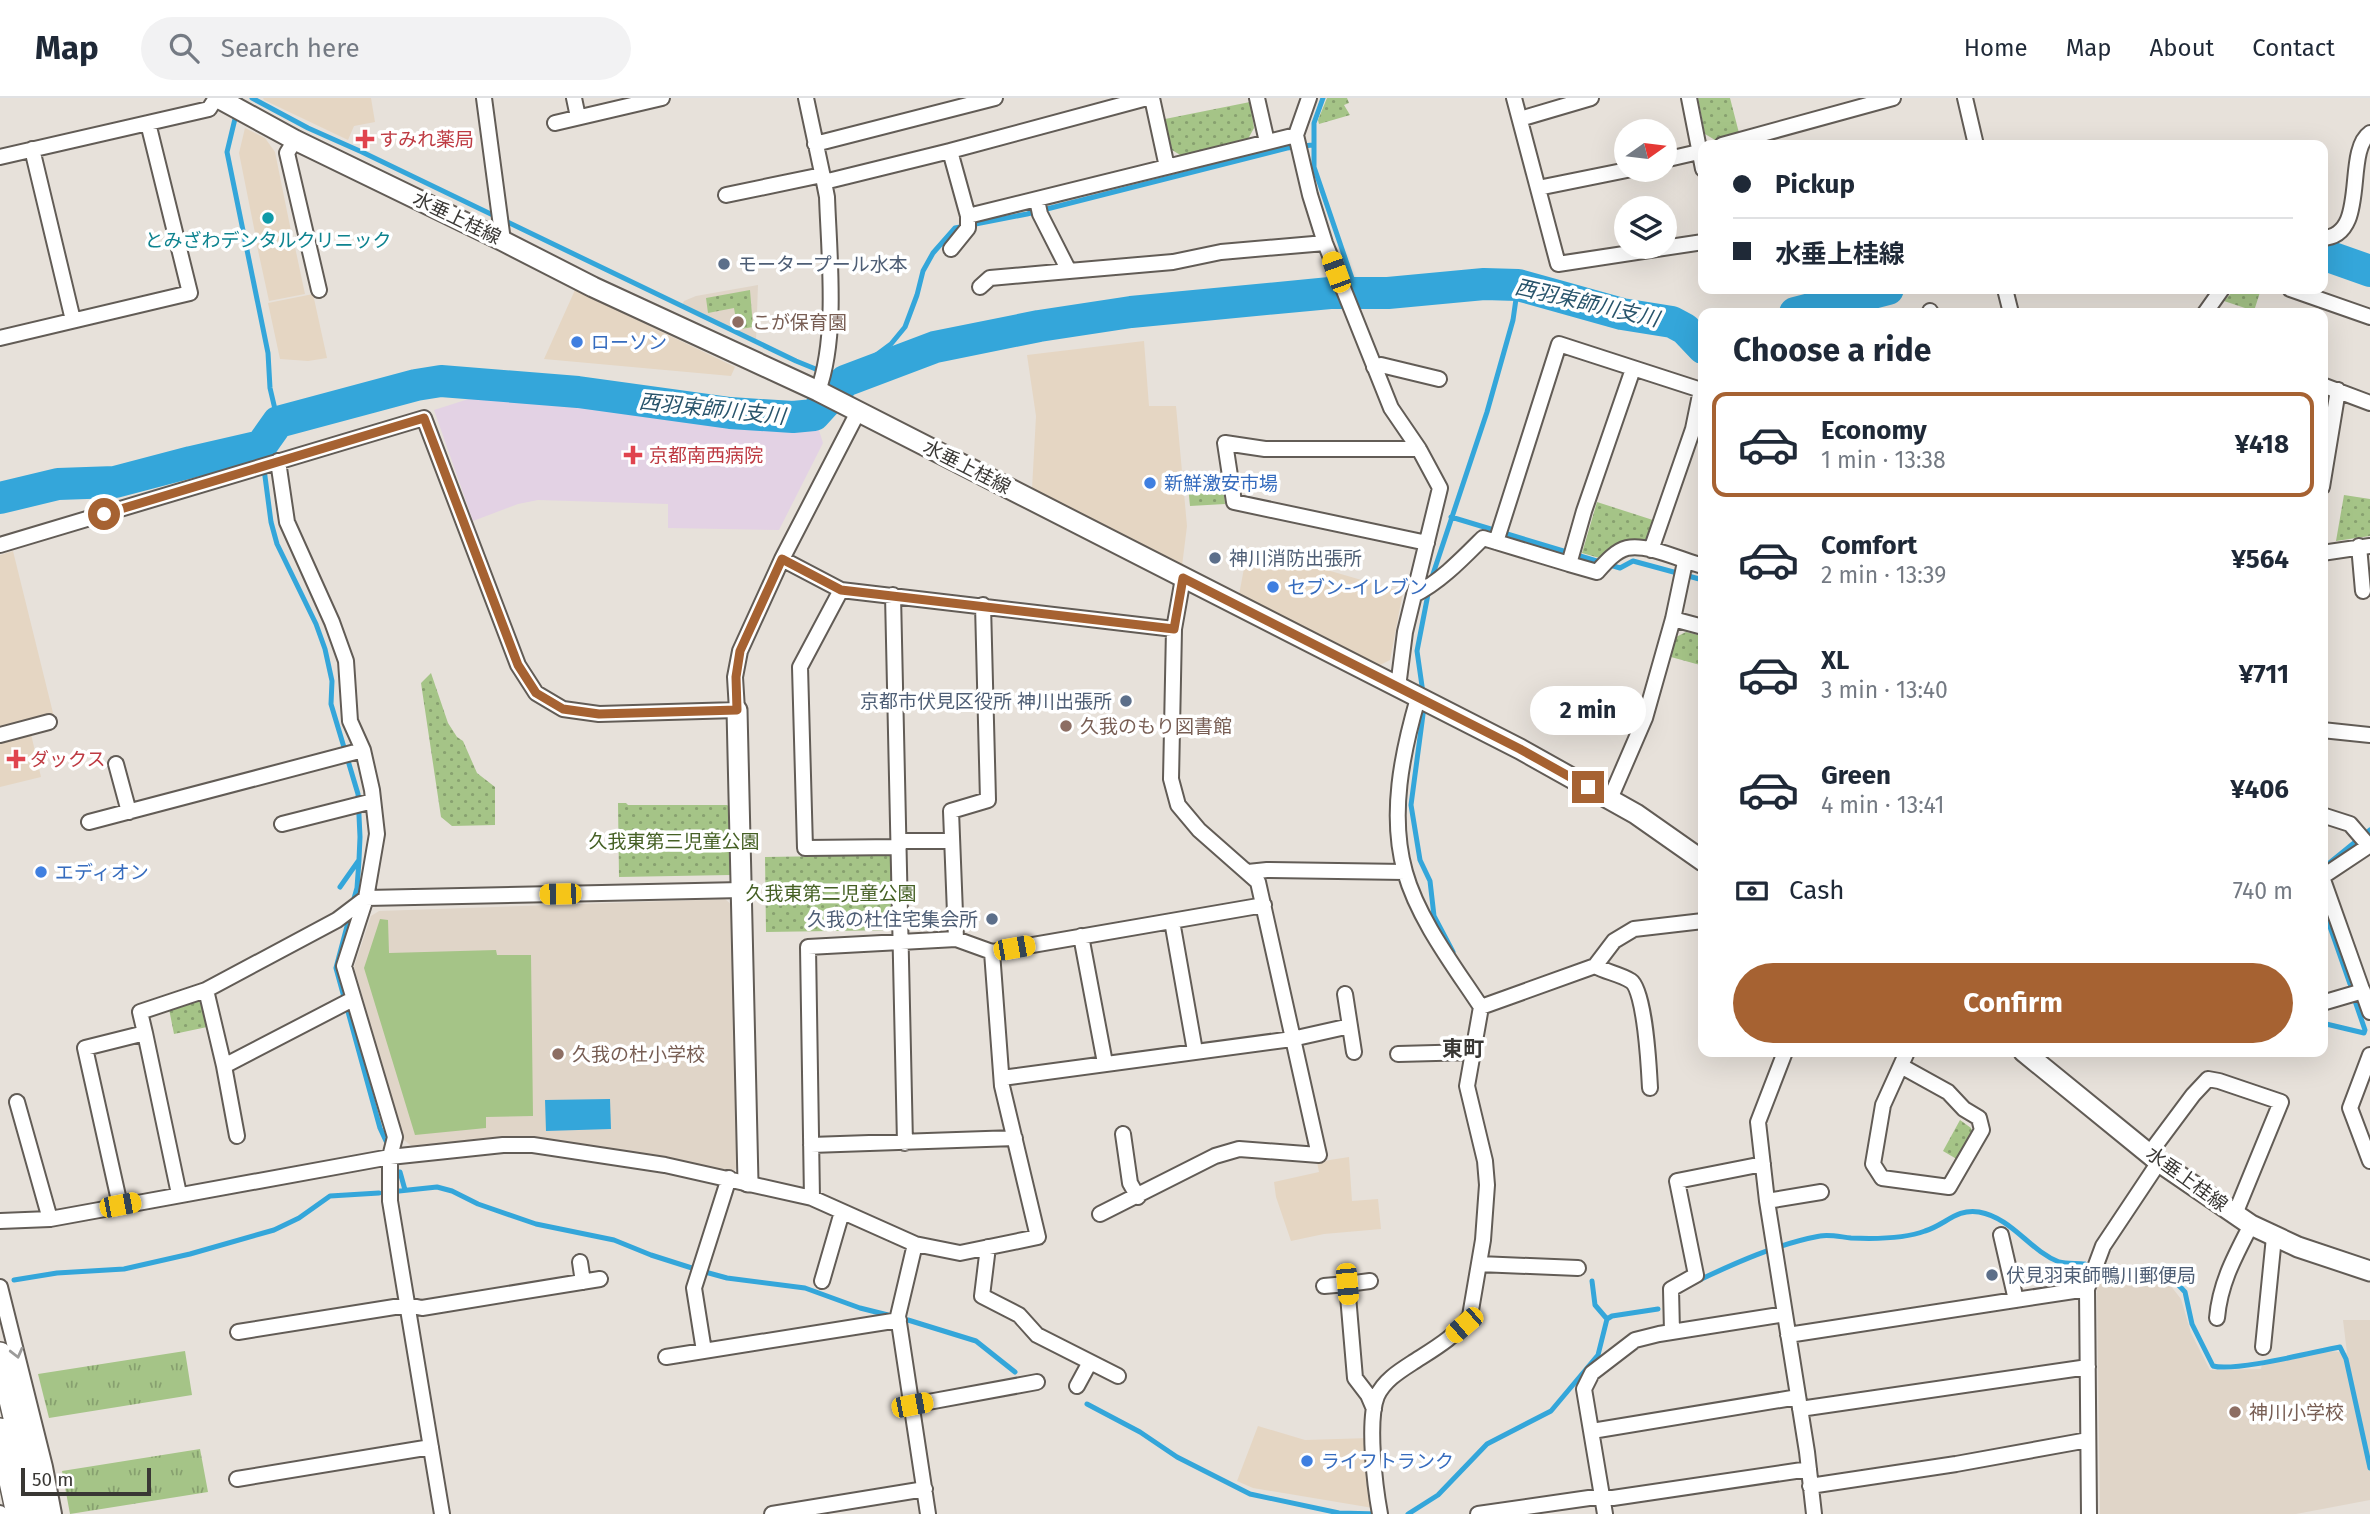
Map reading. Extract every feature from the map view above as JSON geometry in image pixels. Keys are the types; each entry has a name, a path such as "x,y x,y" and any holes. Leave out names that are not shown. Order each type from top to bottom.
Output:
{"main road":[{"name":"水垂上桂線","path":"228,104 295,140 502,225 593,287 826,386 858,412 1520,749 1610,799 1698,857"},
{"path":"737,710 741,890 738,1180"},
{"name":"水垂上桂線","path":"2030,1057 2154,1158 2243,1220 2273,1237 2370,1270"},
{"path":"0,1354 38,1514"},
{"path":"0,1430 18,1514"}],"street":[{"path":"484,98 502,225"},
{"path":"574,98 578,117"},
{"path":"555,123 662,98"},
{"path":"806,98 827,197 829,305 826,386"},
{"path":"815,144 995,98"},
{"path":"726,195 950,151 1150,98 1167,167"},
{"path":"1258,98 1267,142"},
{"path":"1309,98 1298,142 1325,243 1391,408 1419,449 1440,488 1427,543 1425,589 1405,632 1398,687"},
{"path":"1514,98 1558,264 1698,243"},
{"path":"1520,119 1591,98"},
{"path":"1689,98 1699,140"},
{"path":"1740,140 1893,98"},
{"path":"1965,98 1975,140"},
{"path":"0,157 228,104"},
{"path":"0,338 190,293 148,123"},
{"path":"2328,236 2340,235 2357,216 2362,189 2360,149 2364,138 2370,133"},
{"path":"295,140 287,153 319,290"},
{"path":"968,221 1039,207 1167,167 1267,142 1298,142"},
{"path":"32,149 73,320"},
{"path":"950,151 968,221 951,249"},
{"path":"1677,157 1698,152"},
{"path":"1538,188 1614,173"},
{"path":"1039,207 1069,271"},
{"path":"980,287 990,278 1174,262 1221,252 1325,243"},
{"path":"2304,294 2370,317"},
{"path":"1499,534 1559,344 1698,389"},
{"path":"1374,367 1381,365 1439,379"},
{"path":"1571,556 1633,369"},
{"path":"2328,387 2370,402"},
{"path":"2328,451 2338,390"},
{"path":"0,545 424,418 518,665 536,693 563,709 599,714 737,710 736,677 740,651 782,559 858,412"},
{"path":"1651,550 1698,429"},
{"path":"1419,449 1265,449 1225,443 1234,502 1427,543"},
{"path":"270,463 287,522 332,622 346,661 353,754 363,804 377,834 355,906 344,966 348,1002 394,1137 390,1157 390,1200 442,1514"},
{"path":"1425,589 1483,538 1499,534 1571,556 1597,572 1605,563 1628,548 1651,550 1683,571 1698,567"},
{"path":"2328,552 2364,546 2363,591"},
{"path":"782,559 841,590 1174,629"},
{"path":"1610,799 1645,718 1673,619 1683,571"},
{"path":"1100,1214 1215,1156 1239,1149 1319,1155 1258,882 1199,830 1178,805 1171,779 1174,629 1183,578"},
{"path":"841,590 800,667 805,848 952,841"},
{"path":"893,595 905,1143"},
{"path":"956,939 951,811 988,800 983,605"},
{"path":"1673,619 1698,626"},
{"path":"1380,1512 1374,1454 1374,1409 1377,1398 1389,1379 1446,1341 1470,1317 1486,1218 1485,1161 1467,1086 1481,1007 1417,901 1405,872 1399,829 1399,788 1406,745 1423,700"},
{"path":"0,735 49,722"},
{"path":"2328,731 2370,735"},
{"path":"89,822 353,754"},
{"path":"116,764 129,812"},
{"path":"282,824 363,804"},
{"path":"2328,817 2350,824 2366,841 2328,872"},
{"path":"1248,872 1405,872"},
{"path":"179,1194 140,1012 206,990 355,906 741,890"},
{"path":"2328,894 2370,1012"},
{"path":"812,1198 808,947 956,939 992,952 1264,905"},
{"path":"1172,921 1195,1051"},
{"path":"1481,1007 1595,966 1614,941 1634,929 1698,922"},
{"path":"1081,936 1105,1063"},
{"path":"0,1221 50,1219 390,1157 503,1145 533,1145 665,1165 812,1198 915,1244 960,1253 1038,1237 1002,1078 992,952"},
{"path":"1595,966 1632,981 1637,989 1643,1016 1650,1088"},
{"path":"206,990 237,1136"},
{"path":"2328,1001 2363,991"},
{"path":"1345,994 1354,1052"},
{"path":"224,1066 348,1002"},
{"path":"1002,1078 1292,1039 1350,1026"},
{"path":"120,1205 85,1048 145,1033"},
{"path":"1398,1054 1473,1052"},
{"path":"2370,1055 2350,1108 2370,1161"},
{"path":"1783,1057 1758,1122 1767,1201 1814,1514"},
{"path":"1901,1066 1948,1092 1964,1109 1979,1118 1982,1130 1949,1187 1882,1178 1873,1164 1884,1105 1905,1057"},
{"path":"2089,1514 2087,1289 2103,1246 2193,1095 2208,1079 2281,1102 2218,1299 2217,1318"},
{"path":"17,1102 50,1219"},
{"path":"1122,1134 1130,1184 1138,1197"},
{"path":"811,1145 1015,1138"},
{"path":"1672,1332 1671,1289 1696,1275 1677,1181 1763,1164"},
{"path":"704,1351 694,1288 738,1180"},
{"path":"1767,1201 1821,1192"},
{"path":"822,1281 842,1212"},
{"path":"2001,1235 2016,1300"},
{"path":"2263,1347 2273,1237"},
{"path":"915,1244 898,1316 928,1514"},
{"path":"988,1247 982,1296 1019,1315 1037,1335 1118,1376"},
{"path":"580,1262 583,1282"},
{"path":"1479,1264 1577,1268"},
{"path":"238,1332 407,1305 422,1308 600,1279"},
{"path":"1324,1286 1370,1281"},
{"path":"1347,1284 1355,1378 1368,1395 1374,1409"},
{"path":"0,1287 45,1467 54,1514"},
{"path":"1788,1335 2087,1289"},
{"path":"1605,1514 1584,1389 1592,1373 1635,1340 1785,1314"},
{"path":"666,1357 899,1320"},
{"path":"1077,1387 1090,1362"},
{"path":"1592,1431 2088,1367"},
{"path":"912,1405 1037,1382"},
{"path":"1810,1486 1956,1464 2088,1440"},
{"path":"237,1479 431,1447"},
{"path":"1478,1514 1809,1469"},
{"path":"772,1514 925,1489"}],"shaded area":[{"path":"263,98 371,98 375,122 354,126 348,140"},
{"path":"245,128 265,138 275,152 291,231 256,238 239,153"},
{"path":"292,233 305,294 269,301 256,241"},
{"name":"こが保育園","path":"758,285 756,340 682,305 684,301 696,296"},
{"path":"575,290 735,367 731,376 544,359"},
{"path":"313,294 327,358 308,361 280,359 268,303"},
{"path":"1144,341 1149,406 1176,406 1187,526 1182,566 1032,489 1036,416 1027,355"},
{"name":"京都南西病院","path":"478,396 606,410 818,427 823,443 779,530 668,528 668,504 538,500 518,504 473,521 434,410"},
{"path":"1248,547 1403,592 1390,660 1378,666 1239,595"},
{"path":"13,551 54,717 0,730 0,555"},
{"name":"ダックス","path":"31,734 41,777 0,787 0,742"},
{"name":"久我の杜小学校","path":"725,899 733,906 739,1165 732,1173 680,1160 542,1141 414,1148 404,1140 354,967 371,916 379,911"},
{"path":"1349,1157 1352,1201 1378,1199 1381,1229 1324,1234 1291,1241 1276,1197 1274,1182 1319,1172 1317,1162"},
{"name":"神川小学校","path":"2103,1267 2167,1281 2181,1299 2191,1333 2210,1370 2261,1369 2262,1364 2331,1351 2347,1353 2343,1320 2370,1320 2370,1500 2296,1514 2100,1514 2097,1285"},
{"name":"ライフトランク","path":"1258,1426 1305,1440 1369,1438 1373,1508 1253,1488 1237,1481"}],"green space":[{"path":"1327,98 1347,98 1349,103 1344,105 1350,115 1319,124 1318,120"},
{"path":"1698,98 1730,98 1739,133 1715,140 1705,134"},
{"path":"1250,102 1254,128 1248,139 1182,156 1172,150 1165,119"},
{"path":"750,290 753,327 741,329 737,326 734,308 708,313 706,298"},
{"path":"2230,294 2259,294 2255,308 2245,308 2224,301"},
{"path":"1223,482 1225,504 1190,506 1188,486"},
{"path":"2344,495 2370,499 2370,536 2336,541"},
{"path":"1597,502 1656,521 1649,542 1629,541 1618,546 1603,559 1582,553"},
{"path":"1686,632 1698,635 1698,664 1671,657 1676,637"},
{"path":"431,673 448,723 463,741 477,773 495,787 495,825 452,826 441,817 421,683"},
{"name":"久我東第三児童公園","path":"618,803 727,805 731,808 732,873 619,877"},
{"name":"久我東第二児童公園","path":"896,855 897,930 766,932 765,857"},
{"path":"380,919 388,920 389,953 496,950 497,955 531,955 533,1116 486,1117 486,1128 415,1135 364,968"},
{"path":"191,998 201,1003 207,1027 174,1034 169,1009"},
{"path":"1960,1120 1971,1128 1974,1138 1960,1161 1943,1151"},
{"path":"185,1351 192,1395 49,1418 38,1374"},
{"path":"200,1449 208,1492 70,1514 62,1471"}],"water":[{"path":"610,1099 611,1129 546,1131 545,1100"}],"waterway":[{"path":"240,98 227,152 268,353 270,388 278,422"},
{"path":"252,98 308,128 796,361 845,381"},
{"path":"1323,98 1314,123 1314,167 1357,293"},
{"path":"857,377 860,367 891,344 905,327 923,271 933,253 955,228 1027,214 1287,148 1312,145"},
{"name":"西羽束師川支川","path":"2328,256 2370,271"},
{"name":"西羽束師川支川","path":"0,498 58,484 115,482 261,446 278,422 416,385 441,381 578,392 730,413 793,417 814,415 845,381 935,347 1039,326 1131,312 1330,293 1388,293 1484,284 1518,285 1622,314 1672,322 1685,329 1698,343"},
{"path":"1431,580 1487,412 1513,320 1518,285"},
{"name":"西羽束師川支川","path":"1814,308 1869,294"},
{"path":"261,446 271,522 277,544 316,624 325,649 332,681 331,704 358,794 359,860 340,887"},
{"path":"1451,517 1620,568 1633,561 1698,579"},
{"path":"1423,693 1417,651 1429,589"},
{"path":"1424,707 1411,805 1420,860 1430,881 1434,916 1453,952"},
{"path":"2328,864 2370,830"},
{"path":"353,902 359,860"},
{"path":"350,915 336,968 380,1128 386,1141"},
{"path":"2328,921 2350,984"},
{"path":"2328,1024 2364,1033 2355,1001"},
{"path":"400,1172 405,1190"},
{"path":"399,1191 437,1187 536,1224 614,1240 698,1270 727,1278 805,1288 888,1315"},
{"path":"14,1280 57,1273 124,1269 190,1254 274,1230 299,1218 330,1196 379,1193"},
{"path":"1695,1282 1756,1255 1804,1239 1827,1235 1851,1238 1908,1236 1971,1211 1991,1215 2011,1227 2048,1257 2059,1262 2085,1264"},
{"path":"2104,1266 2173,1279 2185,1292 2192,1324 2213,1366 2256,1364 2340,1347 2346,1359 2370,1468"},
{"path":"1592,1281 1595,1305 1607,1319"},
{"path":"1408,1514 1438,1495 1487,1444 1551,1411 1598,1355 1607,1319 1658,1309"},
{"path":"908,1320 976,1341 1015,1372"},
{"path":"1087,1404 1140,1432 1177,1457 1250,1494 1339,1513 1378,1514"}],"place":[{"name":"すみれ薬局","path":"365,139"},
{"name":"とみざわデンタルクリニック","path":"268,218"},
{"name":"モータープール水本","path":"724,264"},
{"name":"こが保育園","path":"738,322"},
{"name":"ローソン","path":"577,342"},
{"name":"京都南西病院","path":"633,455"},
{"name":"新鮮激安市場","path":"1150,483"},
{"name":"神川消防出張所","path":"1215,558"},
{"name":"セブン-イレブン","path":"1273,587"},
{"name":"京都市伏見区役所 神川出張所","path":"1126,701"},
{"name":"久我のもり図書館","path":"1066,726"},
{"name":"ダックス","path":"16,759"},
{"name":"エディオン","path":"41,872"},
{"name":"久我の杜住宅集会所","path":"992,919"},
{"name":"久我の杜小学校","path":"558,1054"},
{"name":"伏見羽束師鴨川郵便局","path":"1992,1275"},
{"name":"神川小学校","path":"2235,1412"},
{"name":"ライフトランク","path":"1307,1461"}],"district":[{"name":"東町","path":"1463,1049"}],"route":[{"path":"104,514 424,418 518,665 536,693 563,709 599,714 737,710 736,677 740,651 782,559 841,590 1174,629 1183,578 1520,749 1588,787"}]}
